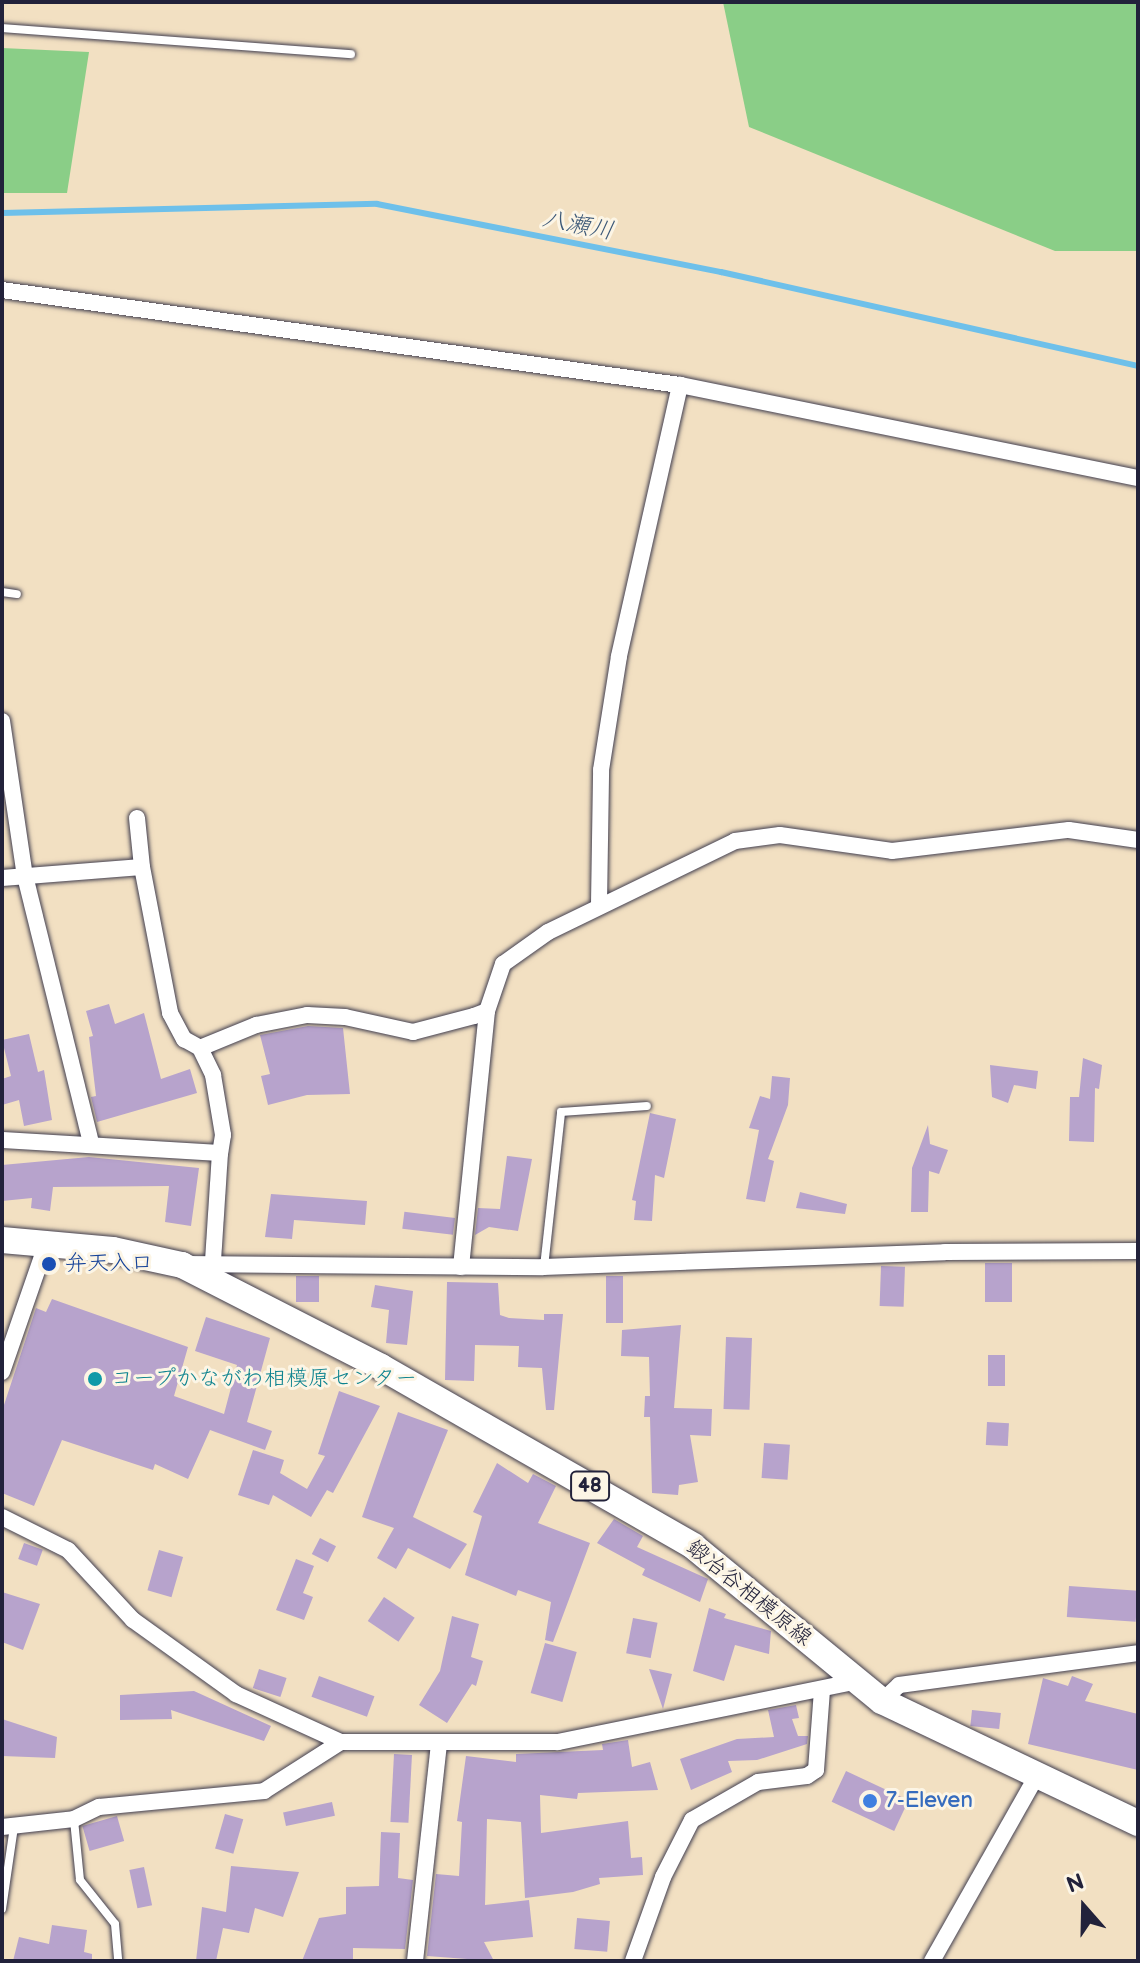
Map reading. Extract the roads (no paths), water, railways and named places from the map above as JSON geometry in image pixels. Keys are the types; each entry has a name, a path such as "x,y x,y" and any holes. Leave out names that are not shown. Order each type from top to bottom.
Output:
{"main road":[{"name":"鍛冶谷相模原線","path":"2,1240 47,1242 182,1265 381,1367 693,1546 882,1701 1138,1823"}],"street":[{"path":"2,290 680,385 1138,478"},
{"path":"599,904 601,770 612,699 680,385"},
{"path":"2,721 25,876 91,1142"},
{"path":"137,818 142,867 170,1013 184,1039 200,1048 213,1075 220,1153 213,1261"},
{"path":"461,1267 487,1011 503,964 599,904 735,841 780,835 892,851 1069,830 1138,840"},
{"path":"2,878 142,867"},
{"path":"200,1048 256,1025 307,1015 345,1017 413,1032 487,1011"},
{"path":"2,1140 91,1142 220,1153"},
{"path":"2,1372 47,1242"},
{"path":"182,1265 213,1261 543,1267 945,1252 1138,1251"},
{"path":"2,1517 68,1550 133,1620 236,1694 341,1742 439,1745 558,1742 822,1691 857,1681"},
{"path":"882,1701 899,1685 1138,1653"},
{"path":"633,1961 663,1877 692,1820 758,1782 807,1776 816,1770 822,1691"},
{"path":"8,1827 74,1819 99,1807 264,1791 341,1742"},
{"path":"415,1961 439,1745"},
{"path":"932,1961 1036,1777"}],"lane":[{"path":"2,28 351,54"},
{"path":"2,592 17,594"},
{"path":"543,1267 561,1112 647,1106"},
{"path":"74,1819 80,1880 115,1924 118,1961"},
{"path":"2,1909 8,1827"}],"waterway":[{"name":"八瀬川","path":"2,213 377,204 721,272 1138,366"}],"place":[{"name":"弁天入口","path":"49,1264"},
{"name":"コープかながわ相模原センター","path":"95,1379"},
{"name":"7-Eleven","path":"870,1801"}]}
